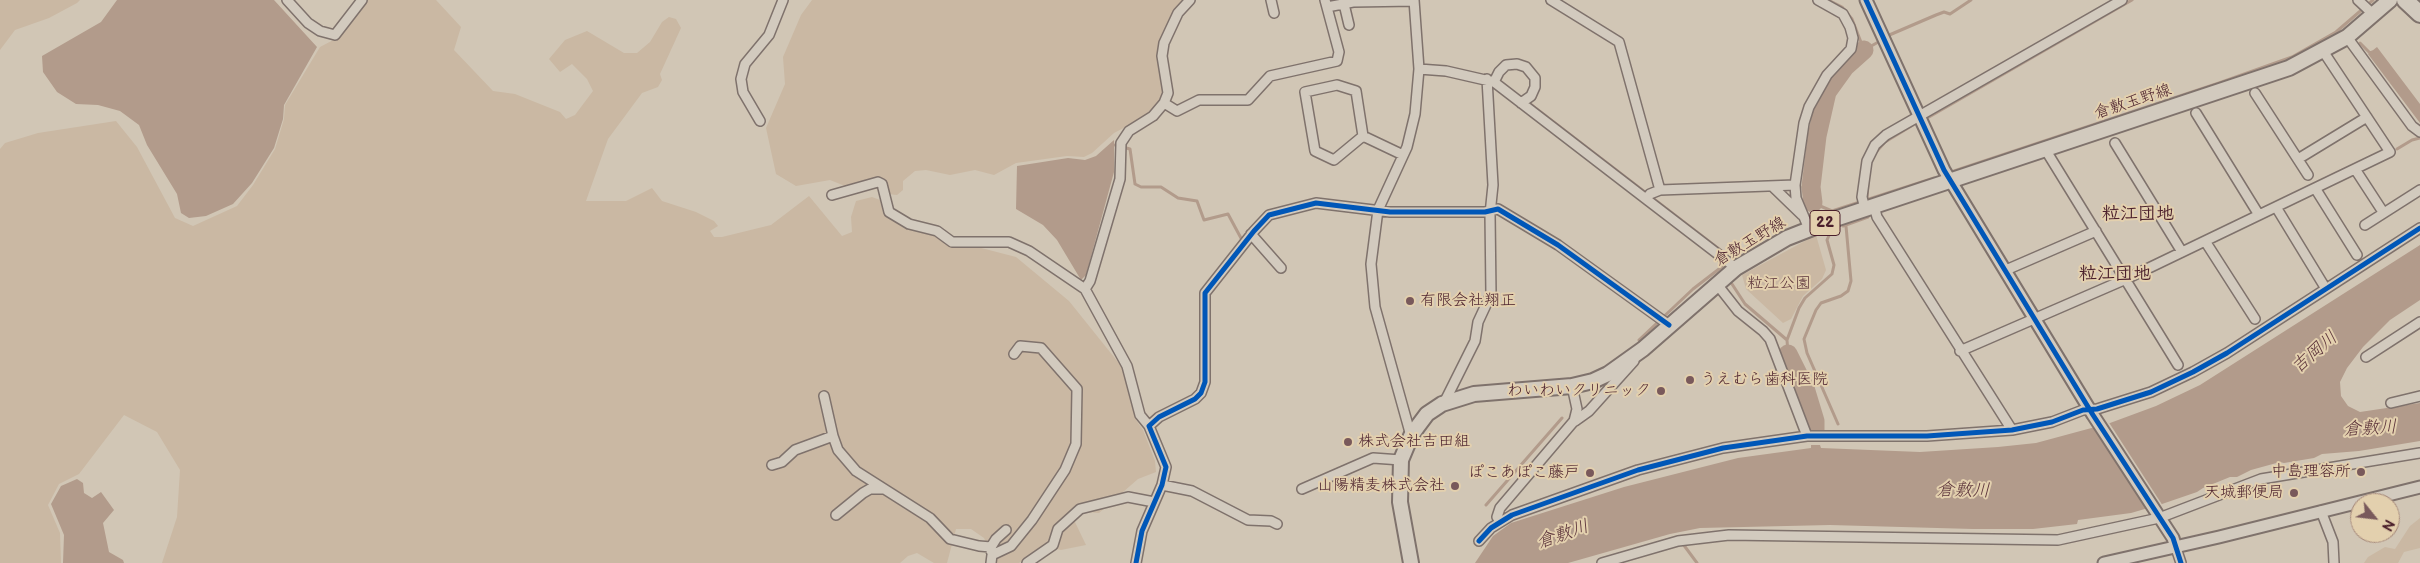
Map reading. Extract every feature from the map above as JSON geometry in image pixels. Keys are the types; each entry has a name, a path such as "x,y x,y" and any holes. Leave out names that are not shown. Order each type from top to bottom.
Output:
{"highway":[{"path":"2406,1 2420,14"}],"main road":[{"name":"倉敷玉野線","path":"1411,563 1400,502 1402,460 1411,436 1427,414 1444,404 1474,394 1572,386 1593,381 1608,374 1643,349 1664,322 1716,283 1731,264 1764,250 1806,223 1866,204 1951,181 2273,74 2323,51 2347,37 2372,13 2390,0"}],"street":[{"path":"287,0 308,23 320,31 335,35 362,0"},
{"path":"760,121 743,92 741,79 745,64 769,35 783,0"},
{"path":"1086,289 1120,179 1120,147 1129,131 1153,116 1164,103 1168,93 1162,56 1164,43 1178,13 1190,0"},
{"path":"1271,0 1274,13"},
{"path":"1164,103 1177,110 1199,100 1248,100 1270,76 1337,60 1339,52 1326,4 1414,0 1419,69 1414,114 1403,155 1378,210 1371,264 1375,307 1411,436"},
{"path":"1551,0 1619,42 1660,190"},
{"path":"1806,223 1796,198 1795,185 1801,139 1809,107 1827,74 1851,49 1853,38 1843,14 1818,0"},
{"path":"1866,0 1918,117 1951,181 2157,515 2176,548 2181,563"},
{"path":"2012,430 1960,351 1877,217 1866,204 1867,161 1874,145 1886,136 2122,0"},
{"path":"2360,2 2372,13"},
{"path":"1344,4 1348,25"},
{"path":"2347,37 2412,126 2420,132"},
{"path":"1960,351 2126,279 2390,152 2323,51"},
{"path":"1444,404 1475,341 1478,322 1491,294 1490,210 1493,186 1491,81 1506,65 1517,64 1526,67 1535,78 1535,87 1531,96 1521,103"},
{"path":"1419,69 1446,71 1491,81 1648,197 1731,264"},
{"path":"1337,85 1356,91 1363,136 1334,160 1315,151 1305,92 1337,85"},
{"path":"2255,93 2308,175"},
{"path":"2196,113 2259,215"},
{"path":"2298,159 2367,117"},
{"path":"1363,136 1403,155"},
{"path":"2115,142 2182,252"},
{"path":"2045,149 2178,364"},
{"path":"2355,169 2383,212"},
{"path":"832,195 878,182 882,184 889,212 909,224 937,231 952,242 1008,242 1029,251 1086,289 1126,366 1140,415 1149,426 1166,467 1162,485 1142,530 1136,563"},
{"path":"1648,197 1660,190 1774,189 1795,185"},
{"path":"2315,188 2357,255"},
{"path":"1774,189 1806,223"},
{"path":"2365,225 2420,190"},
{"path":"1149,426 1159,417 1195,399 1205,387 1203,298 1207,290 1269,216 1316,203 1390,212 1498,209 1544,235 1664,322"},
{"path":"2276,207 2326,289"},
{"path":"1479,540 1491,528 1512,515 1671,461 1723,448 1807,436 1927,436 2012,430 2092,412 2151,392 2193,372 2420,228"},
{"path":"2006,270 2096,230"},
{"path":"1253,237 1280,268"},
{"path":"2206,240 2255,320"},
{"path":"1716,283 1738,311 1770,339 1807,436"},
{"path":"2366,357 2420,322"},
{"path":"991,555 1011,546 1032,520 1065,470 1076,444 1077,389 1041,348 1020,346 1014,354"},
{"path":"1500,522 1497,518 1500,508 1574,421 1589,411 1643,349"},
{"path":"1572,386 1577,410 1574,421"},
{"path":"824,396 838,450 856,471 930,518 950,539 979,546 991,555"},
{"path":"2392,403 2420,396"},
{"path":"772,466 782,462 794,450 833,436"},
{"path":"1602,563 1678,541 1729,535 2058,540 2157,515 2261,479 2420,453"},
{"path":"1302,489 1373,458 1402,460"},
{"path":"1162,485 1192,491 1248,520 1271,521 1277,524"},
{"path":"2104,563 2176,548 2420,487"},
{"path":"836,515 870,489 884,490"},
{"path":"1027,563 1053,545 1058,529 1080,509 1128,497 1154,502"},
{"path":"2321,511 2333,542 2334,563"},
{"path":"985,563 1006,530"}],"green space":[{"path":"0,0 80,0 49,18 15,30 0,50"},
{"path":"368,0 436,0 461,27 454,50 493,91 515,94 560,112 566,119 575,115 593,91 587,79 572,64 560,72 549,59 565,40 587,31 624,53 637,53 650,42 662,22 669,17 676,19 681,28 660,74 662,80 658,87 642,93 608,139 586,201 626,201 652,188 662,201 696,212 714,221 718,226 710,231 714,237 722,237 771,225 809,196 842,236 852,232 851,217 856,201 872,197 880,200 883,213 904,228 1016,257 1069,301 1122,367 1136,420 1143,430 1155,461 1156,472 1138,479 1099,513 1085,512 1074,520 1086,545 1061,550 1042,546 1019,563 996,563 984,538 971,529 956,529 947,563 934,563 917,553 908,556 900,563 162,563 177,517 180,470 157,432 124,415 79,474 59,484 48,505 60,533 61,563 0,563 0,149 5,143 38,133 116,121 137,147 175,218 193,226 237,206 253,185 275,149 284,119 285,105 320,47 341,36"},
{"path":"812,0 1184,0 1170,18 1160,42 1158,63 1163,93 1157,105 1146,116 1114,133 1092,153 1084,157 1067,156 1016,163 994,175 975,170 950,175 926,170 915,171 903,181 903,190 897,195 888,194 886,182 875,178 845,186 830,180 796,186 776,174 766,128 785,84 783,57 801,15"},
{"name":"粒江公園","path":"1816,235 1826,270 1822,279 1803,296 1791,319 1783,323 1746,289 1742,275"},
{"path":"2420,518 2420,548 2404,552 2398,563 2364,563 2368,557 2385,547 2395,549 2410,526"}],"water":[{"path":"117,0 274,0 317,47 284,105 283,119 274,148 252,183 233,204 206,216 189,218 181,213 177,194 147,145 139,125 120,111 98,105 76,104 57,92 43,72 42,56 101,22"},
{"path":"2377,47 2420,104 2420,123 2368,54"},
{"path":"1114,140 1114,172 1086,275 1081,280 1057,240 1043,225 1016,209 1017,166 1068,158 1085,160 1096,156"},
{"path":"2420,245 2420,300 2390,320 2363,347 2347,368 2340,382 2341,396 2348,406 2360,412 2420,403 2420,441 2359,451 2322,454 2314,458 2280,462 2251,470 2237,477 2230,477 2197,492 2162,504 2131,513 2078,520 2077,524 2033,529 1830,525 1700,528 1670,534 1568,563 1475,563 1493,536 1511,523 1624,487 1738,458 1811,448 1811,445 1820,445 1821,448 1920,452 1998,447 2036,443 2110,423 2156,406 2200,385"},
{"path":"77,479 83,483 84,493 92,498 101,492 114,510 103,523 109,552 123,560 124,563 63,563 64,535 51,504 61,486"}],"pier":[{"path":"2108,421 2163,506 2148,511 2092,425"}],"waterway":[{"path":"1828,0 1842,7 1852,19 1864,50 1882,40"},
{"path":"1887,36 1944,12 1950,14 1971,0"},
{"path":"1929,117 2132,0"},
{"path":"1954,171 2292,57 2336,32 2373,0"},
{"path":"2360,43 2370,53 2372,52"},
{"path":"1813,203 1811,187 1817,136 1827,92 1845,67 1864,50"},
{"path":"1529,103 1732,259 1693,289 1639,340"},
{"path":"1877,151 1885,142 1913,125"},
{"path":"2397,149 2412,140 2420,138"},
{"path":"1115,145 1130,149 1135,184 1141,187 1161,187 1178,198 1197,201 1204,220 1228,214 1242,240"},
{"path":"1813,203 1832,211 1934,178"},
{"path":"1867,200 1868,183"},
{"path":"1803,187 1811,187"},
{"path":"1813,203 1817,217"},
{"path":"1843,226 1868,217"},
{"path":"1838,424 1807,353 1804,339 1816,310 1821,303 1841,296 1848,291 1851,281 1846,226"},
{"path":"1788,354 1787,340 1799,308 1805,298 1832,274 1834,265 1827,240 1831,231 1836,229"},
{"path":"1732,284 1745,304 1787,340"},
{"path":"1788,354 1805,388 1815,421 1815,432"},
{"path":"1486,505 1562,418"},
{"path":"1683,544 1697,563"}],"cycle path":[{"path":"1866,0 1944,170 2093,415 2173,538 2181,563"},
{"path":"1136,563 1142,531 1162,485 1166,467 1149,426 1159,417 1195,399 1201,393 1205,382 1205,293 1269,215 1316,203 1390,212 1485,212 1498,209 1558,245 1669,325"},
{"path":"1479,541 1491,528 1512,515 1638,470 1723,448 1807,436 1927,436 2012,430 2052,422 2083,410 2097,409 2151,392 2227,353 2420,228"}],"place":[{"name":"有限会社翔正","path":"1410,301"},
{"name":"うえむら歯科医院","path":"1690,380"},
{"name":"わいわいクリニック","path":"1661,391"},
{"name":"株式会社吉田組","path":"1348,442"},
{"name":"中島理容所","path":"2361,472"},
{"name":"ぽこあぽこ藤戸","path":"1590,473"},
{"name":"山陽精麦株式会社","path":"1455,486"},
{"name":"天城郵便局","path":"2294,493"}],"district":[{"name":"粒江団地","path":"2138,214"},
{"name":"粒江団地","path":"2115,274"}],"water label":[{"name":"吉岡川","path":"2315,353"},
{"name":"倉敷川","path":"2370,429"},
{"name":"倉敷川","path":"1963,491"},
{"name":"倉敷川","path":"1563,535"}]}
